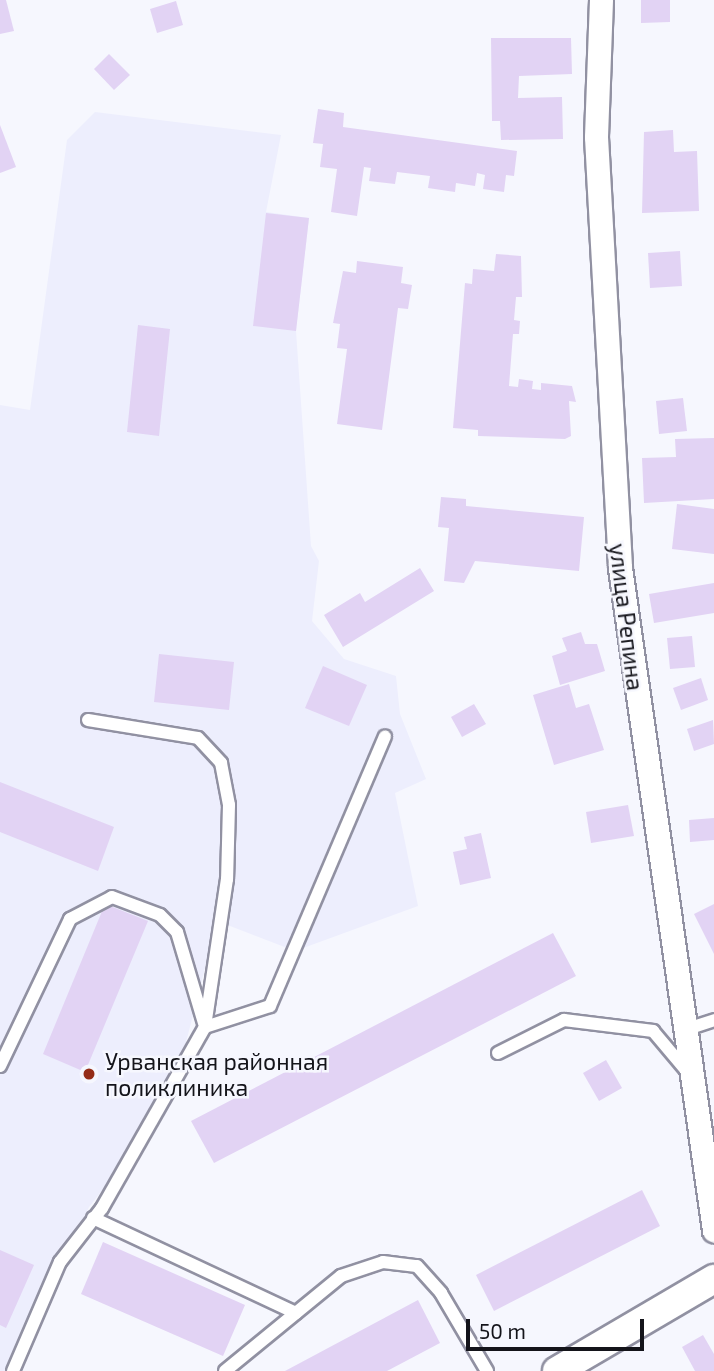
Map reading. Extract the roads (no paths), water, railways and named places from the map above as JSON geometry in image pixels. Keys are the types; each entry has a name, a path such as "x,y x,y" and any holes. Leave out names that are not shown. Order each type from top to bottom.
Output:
{"street":[{"name":"улица Репина","path":"601,0 596,137 607,415 630,663 656,792 684,1030 714,1230"},
{"path":"557,1371 714,1279"}],"lane":[{"path":"13,1371 60,1262 93,1218 205,1027 227,879 229,805 221,763 198,738 88,720"},
{"path":"205,1027 270,1006 385,737"},
{"path":"0,1066 70,919 112,897 160,915 177,932 205,1027"},
{"path":"498,1053 564,1020 653,1031 678,1057 693,1085"},
{"path":"684,1030 714,1020"},
{"path":"93,1218 296,1313"},
{"path":"225,1371 341,1276 383,1262 417,1266 441,1293 487,1371"}],"place":[{"name":"Урванская районная поликлиника","path":"89,1074"}]}
